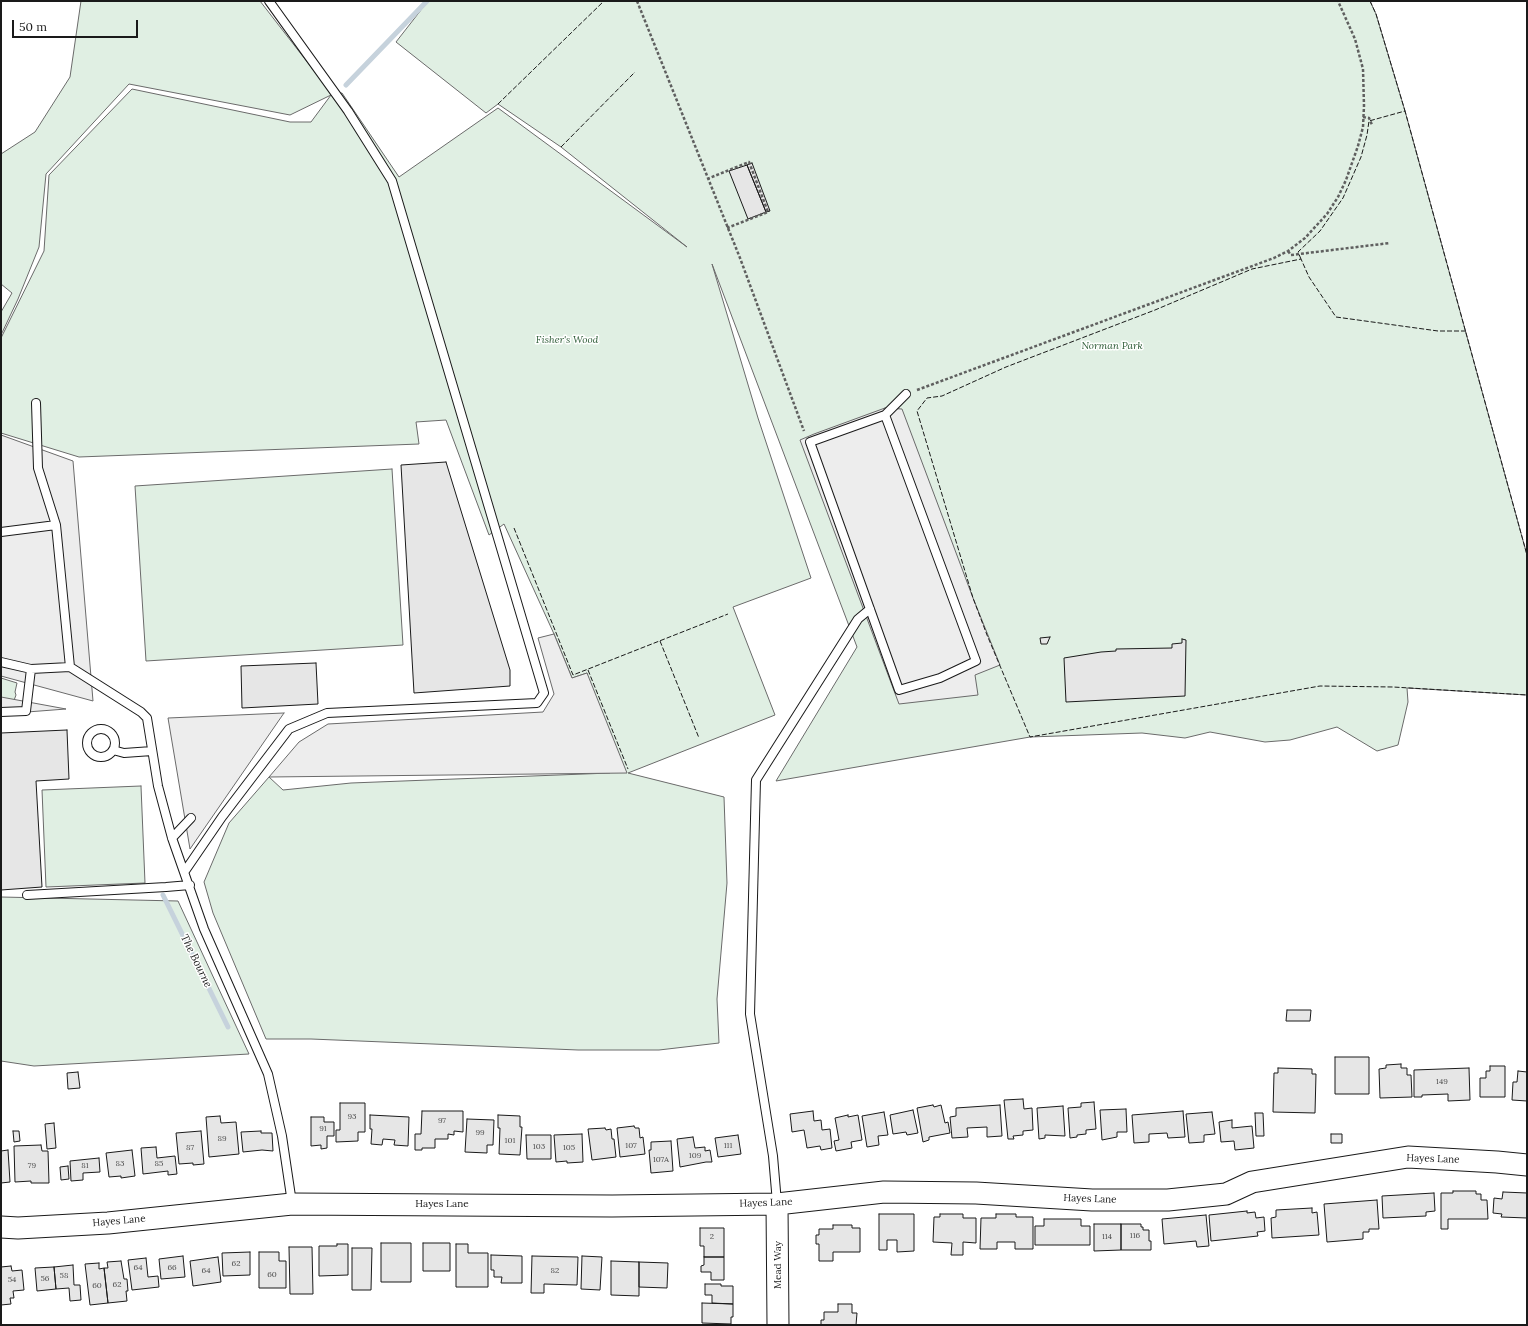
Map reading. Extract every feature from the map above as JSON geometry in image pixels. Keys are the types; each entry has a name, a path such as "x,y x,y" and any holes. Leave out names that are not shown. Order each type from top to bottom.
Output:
{"main road":[{"name":"Hayes Lane","path":"1,1226 18,1228 108,1223 292,1204 612,1206 777,1204 884,1192 976,1193 1092,1200 1168,1200 1226,1194 1252,1182 1408,1157 1527,1165"},
{"name":"Mead Way","path":"777,1204 778,1325"}],"lane":[{"path":"185,871 222,817 289,729 326,713 538,703 544,693 392,181 348,111 269,1"},
{"path":"885,414 976,661 940,678 899,690 810,442 885,414 906,394"},
{"path":"36,403 38,468 56,525 70,667"},
{"path":"1,532 56,525"},
{"path":"777,1204 773,1156 750,1014 756,780 858,619 870,609"},
{"path":"1,662 31,669 70,667 141,712 147,718 158,786 172,838 190,885 204,929 268,1074 282,1136 292,1204"},
{"path":"1,712 26,711 31,669"},
{"path":"113,750 124,753 152,751"},
{"path":"172,838 191,818"},
{"path":"27,895 166,888 190,885"}],"path":[{"path":"637,1 728,228 806,435 810,442"},
{"path":"906,394 1274,258 1288,251 1305,238 1317,227 1338,197 1346,180 1358,146 1364,117 1364,69 1355,39 1338,1"},
{"path":"1364,117 1369,118 1372,125"},
{"path":"707,178 749,162 768,212 728,228"},
{"path":"1288,251 1291,255 1390,243"}],"green space":[{"path":"81,1 260,1 332,94 342,93 399,177 498,108 687,247 561,147 498,104 486,113 396,42 428,1 1370,1 1376,14 1405,111 1527,555 1527,695 1407,688 1408,702 1398,745 1377,751 1337,727 1290,740 1265,742 1210,732 1185,738 1142,733 1030,737 776,781 857,647 712,264 758,418 811,578 733,607 775,715 628,773 724,797 727,883 717,999 719,1043 659,1050 578,1050 311,1039 266,1039 213,913 204,882 229,823 269,777 283,790 351,783 610,773 587,673 572,678 554,634 504,524 489,535 446,420 416,422 419,444 79,457 1,433 1,338 44,251 49,175 132,89 290,122 311,122 331,95 290,115 129,84 46,174 39,247 18,299 1,335 1,312 12,293 1,284 1,154 35,132 70,77"},
{"path":"392,469 403,645 146,661 135,486"},
{"path":"1,678 17,683 15,692 16,695 13,703 1,707"},
{"path":"141,786 145,883 46,887 42,790"},
{"path":"1,897 178,901 249,1054 34,1066 1,1061"}],"shaded area":[{"path":"885,408 902,409 973,598 1000,665 975,675 978,695 899,704 800,440"},
{"path":"1,435 73,461 93,701 1,676"},
{"path":"554,634 572,678 587,673 627,773 269,777 299,742 328,724 543,712 554,694 538,638"},
{"path":"1,697 66,709 1,714"},
{"path":"284,713 190,849 168,718"}],"building":[{"path":"752,163 770,211 766,212 747,165"},
{"path":"747,165 766,212 748,219 729,171"},
{"path":"446,462 510,670 510,686 414,693 401,465"},
{"path":"1050,637 1047,644 1041,644 1040,638"},
{"path":"1182,639 1186,640 1185,696 1066,702 1064,658 1116,651 1116,649 1172,648 1172,644 1182,643"},
{"path":"316,663 318,704 242,708 241,666"},
{"path":"67,730 69,779 36,781 42,887 1,890 1,733"},
{"path":"1287,1010 1311,1010 1310,1021 1286,1021"},
{"path":"1335,1057 1369,1057 1369,1094 1335,1094"},
{"path":"1401,1064 1401,1068 1407,1068 1407,1075 1411,1075 1412,1097 1380,1098 1379,1069 1386,1068 1386,1065"},
{"path":"1490,1066 1505,1066 1505,1097 1480,1097 1480,1078 1486,1078 1486,1071 1490,1071"},
{"path":"1278,1068 1312,1069 1312,1074 1316,1074 1315,1113 1273,1112 1274,1073 1278,1073"},
{"path":"1469,1068 1470,1100 1448,1101 1448,1094 1422,1095 1422,1097 1414,1097 1414,1070"},
{"path":"1518,1071 1527,1072 1527,1101 1512,1100 1513,1082 1517,1082"},
{"path":"78,1072 80,1088 68,1089 67,1073"},
{"path":"1023,1099 1024,1109 1032,1108 1033,1130 1023,1131 1023,1135 1013,1136 1014,1139 1008,1139 1004,1100"},
{"path":"1094,1102 1096,1129 1086,1130 1086,1134 1077,1135 1077,1137 1070,1138 1068,1108 1081,1107 1081,1103"},
{"path":"340,1103 365,1103 365,1132 358,1132 358,1141 336,1142 336,1130 340,1130"},
{"path":"933,1105 934,1107 941,1105 945,1123 948,1122 950,1133 929,1137 929,1140 923,1142 917,1108"},
{"path":"1000,1105 1002,1136 987,1137 987,1127 967,1128 968,1137 952,1138 950,1117 956,1116 956,1108"},
{"path":"1063,1106 1065,1136 1045,1135 1045,1138 1039,1139 1037,1108"},
{"path":"1126,1109 1127,1132 1117,1132 1117,1137 1102,1140 1100,1110"},
{"path":"913,1110 918,1133 907,1135 906,1132 893,1134 890,1115"},
{"path":"422,1111 463,1111 463,1132 454,1131 454,1135 448,1134 448,1139 435,1139 435,1148 422,1148 422,1150 415,1150 415,1134 421,1134"},
{"path":"813,1111 814,1121 821,1120 822,1130 830,1129 832,1148 821,1150 820,1146 807,1148 804,1130 792,1132 790,1114"},
{"path":"1183,1111 1185,1137 1168,1138 1167,1133 1149,1134 1149,1142 1134,1143 1132,1115"},
{"path":"884,1112 888,1135 878,1136 879,1145 867,1147 862,1116"},
{"path":"1212,1112 1215,1134 1204,1135 1204,1142 1189,1143 1186,1114"},
{"path":"1255,1113 1263,1113 1264,1136 1256,1136"},
{"path":"370,1115 409,1117 408,1146 394,1145 395,1140 383,1139 382,1145 371,1144 372,1129 370,1129"},
{"path":"498,1115 520,1116 520,1127 522,1127 520,1155 499,1154 500,1128 498,1128"},
{"path":"848,1115 848,1117 858,1115 862,1140 851,1142 852,1148 836,1151 834,1141 839,1140 835,1118"},
{"path":"220,1116 221,1123 236,1122 239,1154 209,1157 206,1117"},
{"path":"311,1117 324,1117 324,1122 334,1122 334,1136 327,1136 327,1148 321,1149 321,1145 311,1146"},
{"path":"467,1119 494,1120 493,1145 487,1145 487,1153 465,1152"},
{"path":"1232,1120 1232,1128 1252,1126 1254,1148 1235,1150 1234,1141 1221,1142 1219,1122"},
{"path":"54,1123 56,1148 47,1149 45,1124"},
{"path":"634,1126 635,1128 639,1128 640,1138 643,1137 645,1154 620,1157 617,1128"},
{"path":"605,1128 606,1130 611,1129 616,1157 592,1160 588,1129"},
{"path":"13,1131 19,1131 20,1141 14,1142"},
{"path":"201,1131 204,1164 179,1164 176,1133"},
{"path":"261,1131 261,1133 272,1133 273,1151 262,1150 243,1152 241,1132"},
{"path":"582,1134 583,1162 556,1162 554,1135"},
{"path":"1331,1134 1342,1134 1342,1143 1331,1143"},
{"path":"526,1135 551,1135 551,1159 527,1159"},
{"path":"738,1135 741,1154 718,1157 715,1138"},
{"path":"693,1137 695,1148 705,1147 705,1151 710,1150 712,1162 680,1167 677,1139"},
{"path":"671,1141 673,1171 651,1173 649,1150 651,1150 651,1142"},
{"path":"41,1145 42,1151 48,1151 49,1183 31,1183 31,1181 15,1182 14,1146"},
{"path":"156,1147 157,1158 175,1156 177,1174 168,1175 168,1171 143,1174 141,1148"},
{"path":"8,1150 10,1182 1,1183 1,1151"},
{"path":"132,1150 135,1176 121,1178 121,1176 109,1177 106,1153"},
{"path":"99,1158 100,1172 83,1173 83,1180 71,1181 70,1161"},
{"path":"68,1166 69,1179 61,1180 60,1167"},
{"path":"1453,1191 1476,1191 1476,1194 1481,1194 1481,1200 1487,1200 1488,1219 1448,1219 1448,1229 1441,1229 1441,1193 1453,1193"},
{"path":"1503,1192 1527,1193 1527,1218 1501,1217 1502,1214 1493,1213 1494,1198 1502,1199"},
{"path":"1434,1193 1435,1211 1426,1212 1426,1216 1383,1218 1382,1196"},
{"path":"1377,1200 1379,1229 1369,1229 1369,1232 1363,1232 1363,1239 1327,1242 1324,1204"},
{"path":"1312,1208 1312,1213 1317,1212 1319,1235 1272,1238 1271,1218 1276,1217 1276,1210"},
{"path":"1247,1211 1247,1213 1255,1212 1256,1218 1264,1217 1265,1231 1257,1232 1258,1236 1211,1241 1209,1215"},
{"path":"879,1214 914,1214 914,1251 897,1252 897,1240 887,1240 887,1250 879,1250"},
{"path":"940,1214 963,1214 963,1218 976,1218 976,1243 963,1242 963,1255 951,1255 952,1243 933,1242 934,1217 940,1217"},
{"path":"996,1214 1016,1214 1016,1217 1033,1217 1033,1249 1015,1249 1015,1242 997,1242 997,1249 980,1249 981,1218 996,1218"},
{"path":"1206,1215 1209,1246 1197,1247 1196,1241 1164,1244 1162,1219"},
{"path":"1044,1219 1081,1219 1081,1226 1090,1226 1090,1245 1035,1245 1035,1226 1044,1226"},
{"path":"1094,1224 1121,1224 1121,1250 1094,1251"},
{"path":"1121,1224 1141,1224 1143,1230 1149,1230 1151,1250 1121,1250"},
{"path":"833,1225 852,1225 852,1228 860,1228 860,1252 833,1252 833,1261 819,1261 819,1244 816,1244 816,1235 819,1235 819,1229 833,1229"},
{"path":"700,1228 724,1228 724,1257 704,1257 704,1246 700,1246"},
{"path":"381,1243 411,1243 411,1282 381,1282"},
{"path":"423,1243 450,1243 450,1271 423,1271"},
{"path":"337,1244 348,1244 348,1275 319,1276 319,1246 337,1246"},
{"path":"456,1244 468,1244 468,1253 488,1253 488,1287 456,1287"},
{"path":"289,1247 312,1247 313,1294 290,1294"},
{"path":"352,1248 372,1248 371,1290 352,1290"},
{"path":"250,1252 250,1275 223,1276 222,1253"},
{"path":"259,1252 279,1252 279,1261 286,1261 286,1288 259,1288"},
{"path":"491,1255 522,1256 522,1283 501,1283 502,1277 494,1277 494,1270 491,1270"},
{"path":"183,1256 185,1277 161,1279 159,1259"},
{"path":"532,1256 578,1257 577,1285 544,1284 544,1293 531,1293"},
{"path":"582,1256 602,1257 600,1290 581,1289"},
{"path":"218,1257 221,1282 193,1286 190,1261"},
{"path":"704,1257 724,1257 724,1280 711,1280 711,1272 701,1272 701,1266 704,1265"},
{"path":"146,1258 148,1277 158,1276 159,1287 132,1290 128,1260"},
{"path":"121,1261 124,1279 127,1279 127,1301 108,1303 104,1268 108,1268 107,1262"},
{"path":"611,1261 639,1262 639,1296 611,1295"},
{"path":"639,1262 668,1263 667,1288 639,1287"},
{"path":"99,1263 99,1269 104,1268 108,1303 90,1305 85,1264"},
{"path":"73,1265 74,1285 80,1285 81,1300 70,1301 69,1288 56,1289 54,1267"},
{"path":"11,1266 12,1271 22,1270 24,1290 13,1291 14,1298 10,1298 11,1304 1,1305 1,1267"},
{"path":"54,1267 56,1289 37,1291 35,1268"},
{"path":"705,1284 733,1286 733,1304 712,1303 712,1295 705,1295"},
{"path":"702,1303 733,1304 733,1317 731,1317 731,1324 702,1323"},
{"path":"838,1304 852,1304 852,1313 857,1313 856,1325 821,1325 821,1320 824,1320 824,1312 838,1312"}],"waterway":[{"path":"346,85 427,1"},
{"name":"The Bourne","path":"163,895 228,1027"}],"fence":[{"path":"498,104 604,1"},
{"path":"1370,1 1376,14 1405,111"},
{"path":"561,147 635,72"},
{"path":"1301,259 1298,252 1320,231 1343,198 1361,157 1369,121 1405,111 1527,555"},
{"path":"1466,331 1438,331 1336,317 1309,277 1301,259 1252,269 1155,310 1006,367 942,396 927,398 917,411 973,598 1030,737 1320,686 1393,687 1527,695"},
{"path":"514,528 573,675 728,614"},
{"path":"660,641 699,738"},
{"path":"588,670 628,769"}],"park label":[{"name":"Fisher's Wood","path":"567,340"},
{"name":"Norman Park","path":"1112,346"}]}
